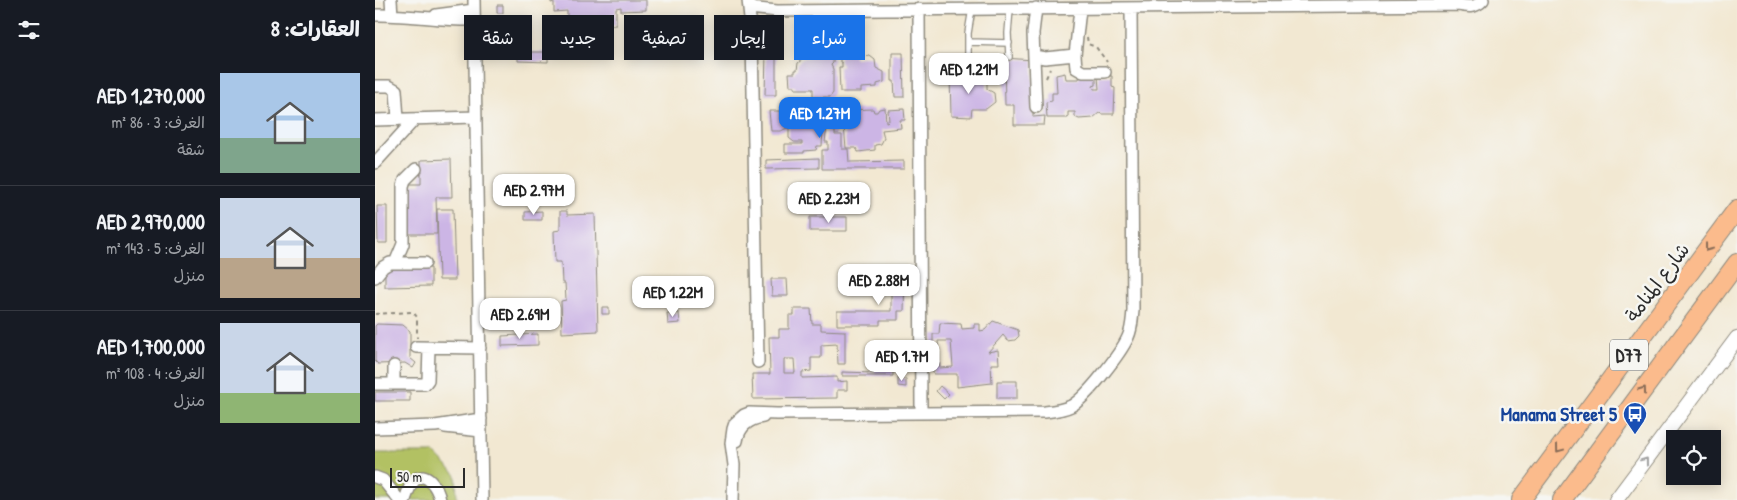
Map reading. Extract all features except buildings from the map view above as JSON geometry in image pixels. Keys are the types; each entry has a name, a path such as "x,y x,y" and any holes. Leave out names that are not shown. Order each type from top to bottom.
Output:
{"main road":[{"name":"شارع المنامة","path":"1521,500 1737,209"},
{"name":"D77","path":"1562,500 1737,263"}],"street":[{"path":"391,0 392,15"},
{"path":"1458,5 1471,0"},
{"path":"749,4 777,10 1458,5 1472,7 1483,0"},
{"path":"1035,8 1033,32 1036,107"},
{"path":"1079,8 1075,55 1076,68 1080,72 1105,72"},
{"path":"733,500 734,465 731,443 735,423 749,412 777,414 1058,411 1072,406 1082,398 1122,348 1129,337 1132,325 1131,8"},
{"path":"919,9 921,412"},
{"path":"375,15 429,17 448,20 474,10 482,500"},
{"path":"768,15 777,10"},
{"path":"1034,56 1045,58 1075,55"},
{"path":"753,60 758,362"},
{"path":"375,86 389,86 396,90 398,119"},
{"path":"375,120 476,117"},
{"path":"375,162 415,119"},
{"path":"395,263 403,244 403,182 416,169"},
{"path":"375,277 386,264 425,263"},
{"path":"1616,500 1737,338"},
{"path":"416,348 480,348"},
{"path":"375,384 425,384 428,380 429,348"},
{"path":"394,366 394,384"},
{"path":"435,426 481,419"},
{"path":"375,428 435,426 481,431"},
{"path":"375,476 383,480 395,498"},
{"path":"405,500 411,485 417,478 421,477 433,483 440,500"}],"lane":[{"path":"968,72 971,9"},
{"path":"1009,57 1010,9"},
{"path":"968,42 1009,43"}],"path":[{"path":"1077,38 1087,37 1088,44 1095,47 1105,58 1109,65 1109,72 1105,72"},
{"path":"375,314 410,311 416,314 418,320 416,348"}],"green space":[{"path":"375,453 434,453 456,475 457,500 375,500"}],"place":[{"name":"Manama Street 5","path":"1635,435"}]}
